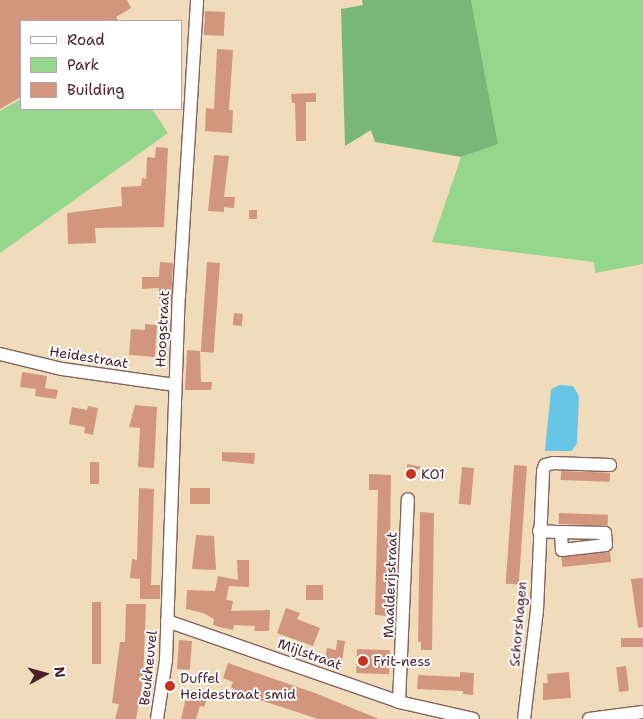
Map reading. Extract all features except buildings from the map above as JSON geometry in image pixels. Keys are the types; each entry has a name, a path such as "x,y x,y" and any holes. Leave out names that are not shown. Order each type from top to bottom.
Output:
{"street":[{"name":"Hoogstraat","path":"168,621 175,385 199,40 198,0"},
{"name":"Heidestraat","path":"0,354 62,369 175,385"},
{"name":"Schorshagen","path":"524,719 537,610 543,470 545,465 553,463 610,465"},
{"name":"Maalderijstraat","path":"398,702 408,499"},
{"path":"539,530 561,532"},
{"name":"Mijlstraat","path":"168,621 398,702 473,719"},
{"name":"Beukheuvel","path":"157,719 166,660 168,621"},
{"path":"589,719 643,712"}],"green space":[{"path":"362,0 471,0 498,144 461,157 375,142 371,130 345,146 341,9 363,5"},
{"path":"471,0 643,0 643,264 595,273 594,262 432,242 461,157 498,144"},
{"path":"20,100 20,110 153,110 168,133 0,253 0,111"}],"water":[{"path":"560,385 573,386 579,396 577,443 572,451 545,451 551,389"}],"place":[{"name":"KO1","path":"411,474"},
{"name":"Frit-ness","path":"363,661"},
{"name":"Duffel Heidestraat smid","path":"170,686"}]}
